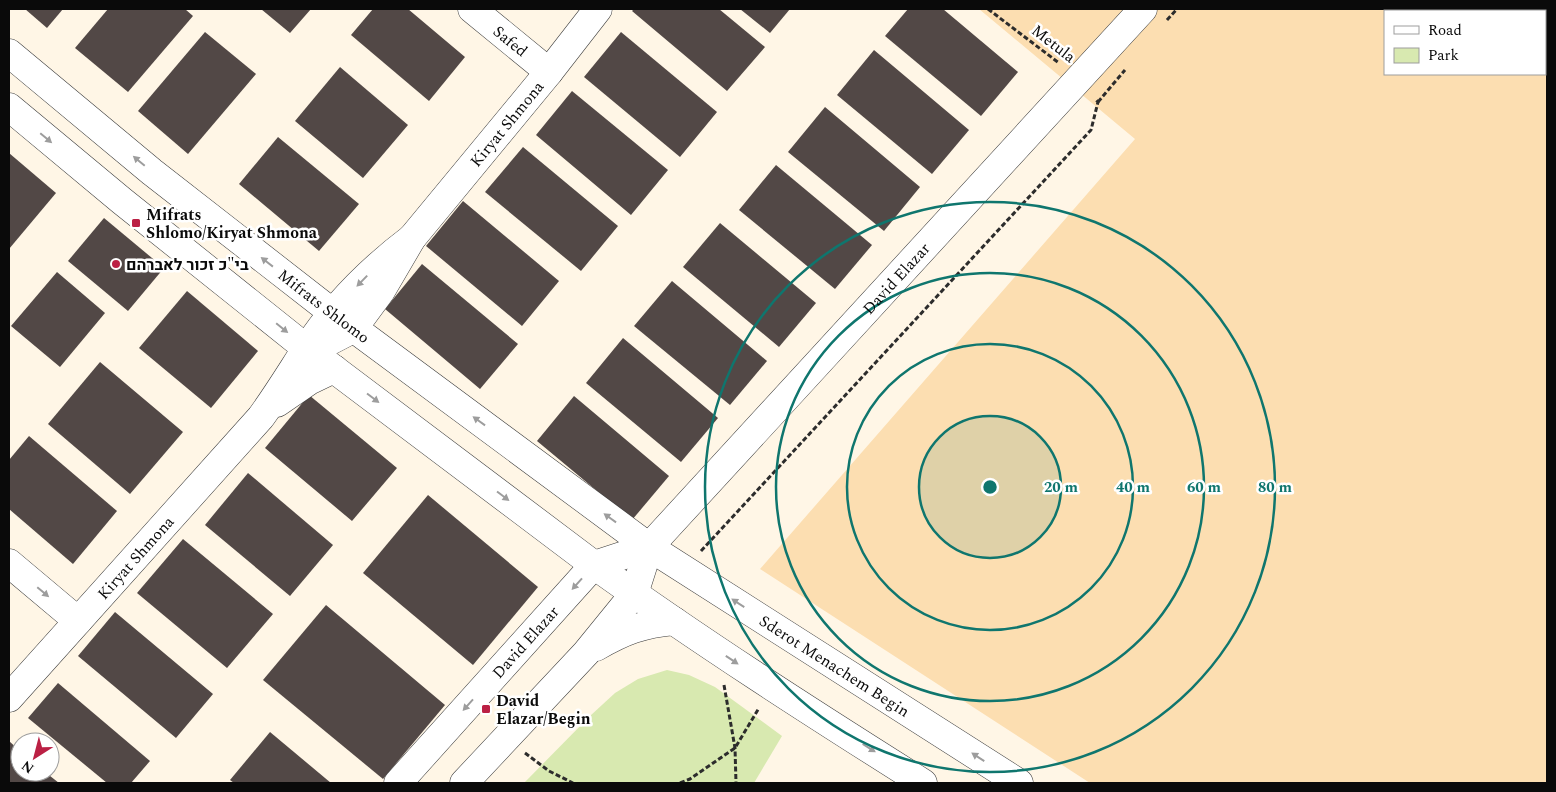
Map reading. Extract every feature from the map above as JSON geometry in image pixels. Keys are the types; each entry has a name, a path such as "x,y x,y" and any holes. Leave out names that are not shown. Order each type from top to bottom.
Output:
{"street":[{"name":"Safed","path":"472,9 549,72"},
{"name":"Kiryat Shmona","path":"9,698 261,417 282,388 306,348 328,342 343,321 381,291 412,238 549,72 598,9"},
{"name":"David Elazar","path":"464,783 586,653 634,594 649,547 1143,9"},
{"name":"Mifrats Shlomo","path":"9,53 152,172 343,321 649,547"},
{"path":"9,107 122,201 306,348 594,565 776,690 923,783"},
{"name":"Kiryat Shmona","path":"261,417 284,397 334,369"},
{"name":"David Elazar","path":"398,783 594,565 649,547"},
{"name":"Sderot Menachem Begin","path":"649,547 1019,783"},
{"path":"9,563 78,621"},
{"path":"586,653 620,634 650,624 674,621"}],"path":[{"name":"Metula","path":"684,569 1091,130 1098,102 1080,79 988,9"},
{"path":"724,682 735,748 736,783"},
{"path":"680,783 690,779 735,748 759,707"},
{"path":"506,739 549,771 573,783"}],"green space":[{"path":"667,670 689,675 715,687 782,736 754,783 524,783 615,693 638,679"}],"sand":[{"path":"979,9 1547,9 1547,783 1090,783 760,569 1135,139"}],"building":[{"path":"25,9 63,9 47,28"},
{"path":"108,9 185,9 193,16 128,92 75,48"},
{"path":"261,9 311,9 290,33"},
{"path":"373,9 408,9 465,57 429,101 351,35"},
{"path":"634,9 719,9 765,47 727,91 632,11"},
{"path":"740,9 790,9 770,33"},
{"path":"908,9 943,9 1018,72 981,116 885,36"},
{"path":"205,32 256,74 188,154 138,111"},
{"path":"621,32 717,112 680,157 584,77"},
{"path":"874,50 969,130 932,174 837,95"},
{"path":"340,67 408,125 363,178 295,121"},
{"path":"572,91 668,170 631,215 536,135"},
{"path":"825,107 920,187 884,231 788,152"},
{"path":"278,137 359,204 319,251 239,184"},
{"path":"523,147 618,226 581,271 485,192"},
{"path":"9,153 56,193 9,249"},
{"path":"776,165 872,245 835,289 739,210"},
{"path":"463,201 559,281 522,326 426,246"},
{"name":"בי\"כ זכור לאברהם","path":"104,218 164,268 128,311 68,261"},
{"path":"720,223 816,303 779,347 683,267"},
{"path":"422,264 518,344 480,389 385,309"},
{"path":"57,272 105,313 60,367 11,326"},
{"path":"672,281 767,361 730,405 634,326"},
{"path":"187,291 258,351 211,408 139,348"},
{"path":"623,338 718,418 681,462 586,383"},
{"path":"100,362 183,432 130,494 48,424"},
{"path":"309,395 397,468 352,521 265,448"},
{"path":"574,396 669,476 632,520 537,441"},
{"path":"29,436 117,511 73,564 9,509 9,460"},
{"path":"248,473 333,545 290,596 205,525"},
{"path":"428,495 538,587 473,665 363,573"},
{"path":"183,539 273,614 227,668 137,593"},
{"path":"326,605 445,705 383,779 263,680"},
{"path":"115,612 213,694 176,738 78,656"},
{"path":"58,683 150,761 131,783 107,783 60,744 60,732 45,732 28,718"},
{"path":"270,732 331,783 234,783 230,780"},
{"path":"9,741 10,782 59,783 9,783"}],"place":[{"name":"Mifrats Shlomo/Kiryat Shmona","path":"136,223"},
{"name":"בי\"כ זכור לאברהם","path":"116,264"},
{"name":"David Elazar/Begin","path":"486,709"}]}
